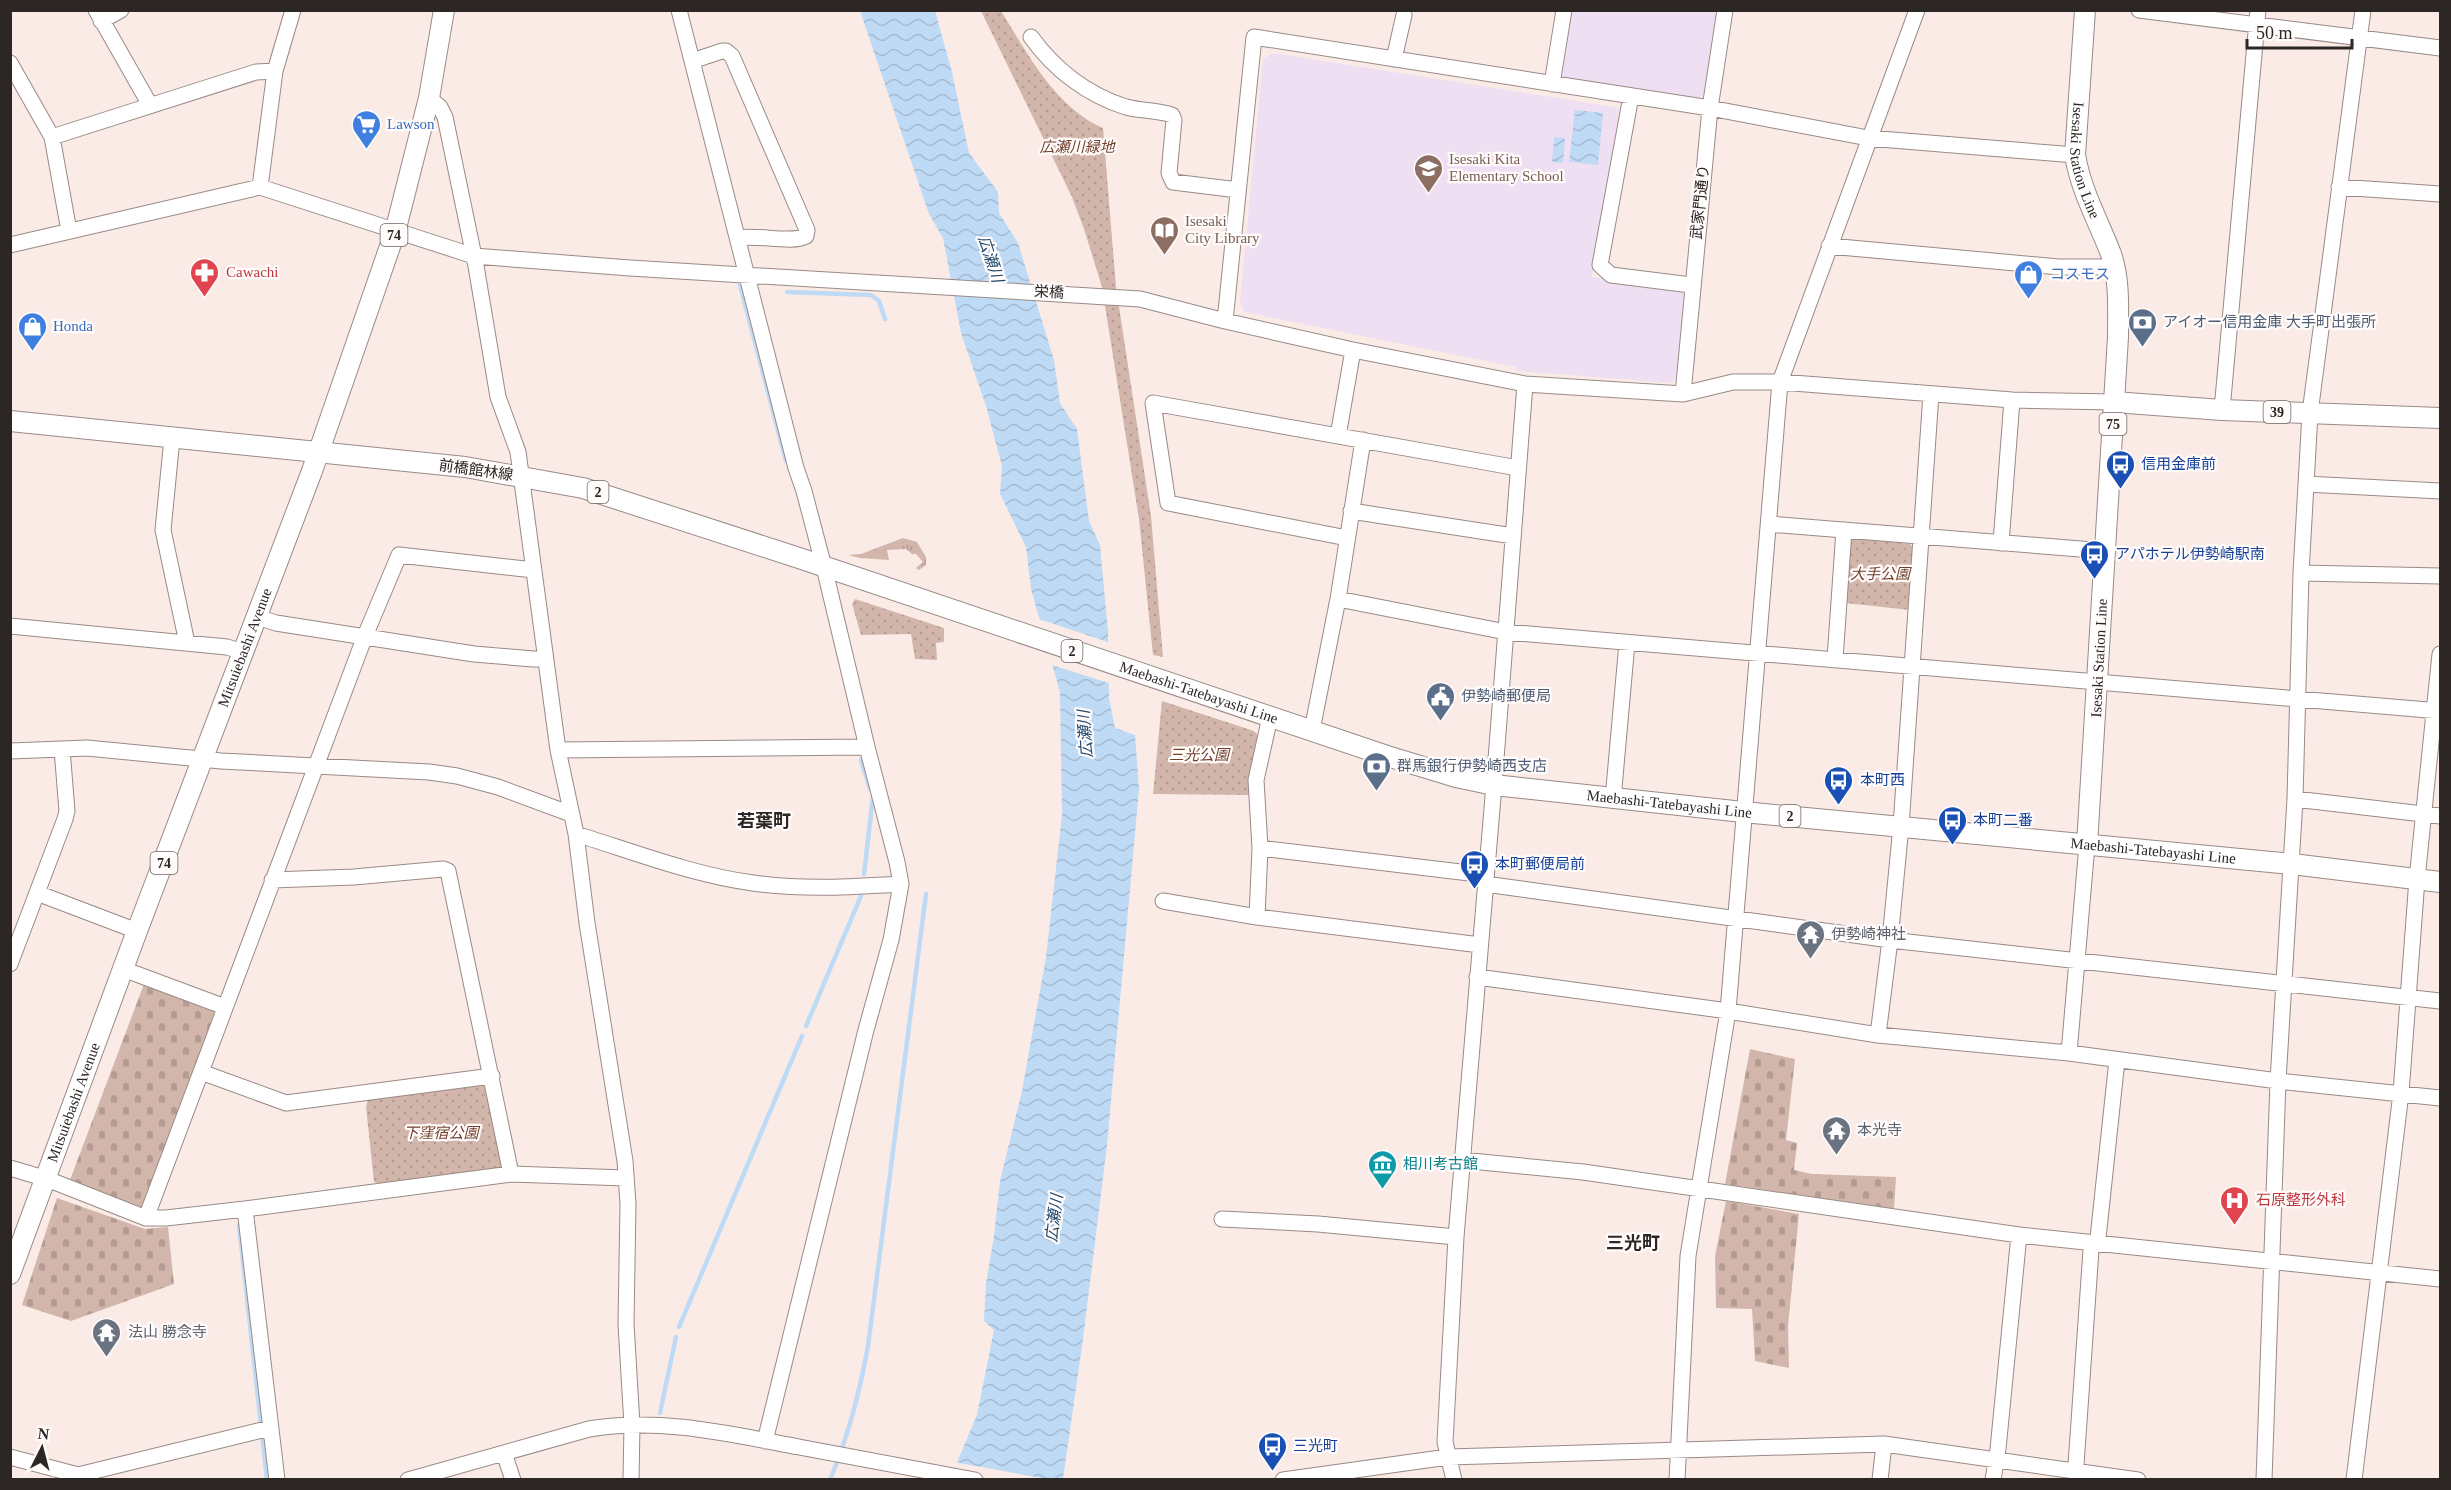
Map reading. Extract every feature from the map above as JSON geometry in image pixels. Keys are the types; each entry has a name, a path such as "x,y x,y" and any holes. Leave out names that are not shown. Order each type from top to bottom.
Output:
{"main road":[{"name":"Mitsuiebashi Avenue","path":"11,1268 47,1179 123,969 319,451 395,232 429,98 444,10"},
{"name":"Isesaki Station Line","path":"2085,10 2075,155 2078,176 2086,200 2111,255 2118,300 2098,684 2087,845"},
{"name":"39","path":"2114,402 2222,410 2440,418"},
{"name":"前橋館林線","path":"10,421 319,451 520,476 608,495 979,620"},
{"name":"Maebashi-Tatebayashi Line","path":"979,620 1426,769 1494,784 1743,812 2292,864 2440,882"}],"street":[{"path":"121,10 99,16 150,105"},
{"path":"10,245 260,187 274,71 293,10"},
{"path":"679,10 796,468 824,567 901,884 891,940 866,1030 788,1355 765,1441"},
{"path":"1552,84 1564,10"},
{"name":"武家門通り","path":"1683,394 1691,285 1710,108 1725,10"},
{"path":"1677,1479 1688,1256 1728,1011 1780,382 1917,10"},
{"path":"2139,10 2257,18 2360,38 2440,48"},
{"path":"2264,1479 2278,1081 2292,864 2299,698 2301,573 2310,413 2363,10"},
{"path":"1394,59 1404,15"},
{"path":"2222,410 2257,18"},
{"path":"1031,37 1060,70 1082,86 1127,107 1172,115 1174,120 1169,173 1173,182 1238,190"},
{"path":"1225,321 1254,37 1710,108 1868,138 2075,155"},
{"path":"692,61 722,51 732,56 807,230 806,236 798,239 757,236 738,238"},
{"path":"10,63 52,138 69,231"},
{"path":"52,138 255,72 274,71"},
{"path":"1630,96 1600,265 1611,275 1691,285"},
{"path":"429,98 440,107 445,117 474,256 498,397 518,452 558,750 576,834 587,923 627,1178 626,1324 632,1425 631,1479"},
{"name":"栄橋","path":"260,187 474,256 747,275 1116,296 1140,299 1353,350 1525,384 1683,394 1733,382 1780,382 2012,400 2114,402"},
{"path":"2339,187 2440,194"},
{"path":"1829,246 2059,267 2114,267"},
{"path":"1338,436 1353,350"},
{"path":"1454,1479 1445,1442 1456,1237 1525,384"},
{"path":"1878,1035 1901,826 1931,394"},
{"path":"2001,543 2012,400"},
{"path":"1347,538 1168,503 1154,403 1518,468"},
{"path":"172,438 163,530 188,643"},
{"path":"1312,730 1338,598 1363,440"},
{"path":"2306,484 2440,491"},
{"path":"1352,511 1513,536"},
{"path":"1769,524 2105,552"},
{"path":"1835,659 1844,530"},
{"path":"146,1218 365,636 399,555 534,570"},
{"path":"2301,573 2440,576"},
{"path":"1338,598 1506,632 1835,659 2098,684 2437,710"},
{"path":"257,617 276,623 496,657 545,658"},
{"path":"10,626 227,647 243,652"},
{"path":"1614,799 1627,643"},
{"path":"2354,1479 2401,1093 2417,879 2437,710 2440,654"},
{"path":"1257,917 1260,848 1256,780 1270,717"},
{"path":"558,750 867,747"},
{"path":"10,751 87,748 203,759 457,776 498,787 571,814"},
{"path":"10,964 67,811 62,749"},
{"path":"2295,799 2440,816"},
{"path":"576,834 692,870 754,883 811,887 901,884"},
{"path":"2069,1053 2087,845"},
{"path":"1260,848 1890,940 2440,1001"},
{"path":"272,880 354,877 443,869 448,871 511,1174"},
{"path":"37,893 137,932"},
{"path":"1163,901 1257,917 1480,945"},
{"path":"123,969 225,1007"},
{"path":"1477,977 1728,1011 1878,1035 2069,1053 2278,1081 2440,1098"},
{"path":"2075,1475 2091,1250 2098,1238 2117,1060"},
{"path":"201,1072 286,1103 492,1076"},
{"path":"1461,1160 1583,1172 2019,1235 2440,1279"},
{"path":"10,1168 47,1179 146,1218 166,1218 245,1209 511,1174 627,1178"},
{"path":"245,1209 277,1479"},
{"path":"1222,1219 1318,1224 1456,1237"},
{"path":"1993,1479 2019,1235"},
{"path":"408,1479 589,1429 632,1425 669,1426 765,1441 975,1479"},
{"path":"10,1457 78,1475 270,1428"},
{"path":"1880,1479 1884,1444"},
{"path":"1283,1479 1448,1457 1884,1444 1995,1460 2075,1475 2138,1479"},
{"path":"504,1453 513,1479"}],"shaded area":[{"path":"1569,11 1720,11 1707,91 1695,101 1639,88 1562,80 1558,75"},
{"name":"Isesaki Kita Elementary School","path":"1273,53 1614,107 1619,110 1592,277 1682,289 1685,295 1676,379 1673,383 1517,371 1516,367 1244,312 1240,301 1263,59"}],"green space":[{"name":"広瀬川緑地","path":"981,11 1001,11 1032,61 1056,93 1086,118 1103,128 1116,287 1151,516 1163,657 1153,655 1139,519 1102,287 1072,197"},
{"path":"903,538 917,542 926,557 926,565 919,570 916,568 923,562 916,554 906,549 887,550 889,560 848,555 861,554"},
{"name":"大手公園","path":"1854,538 1910,544 1915,549 1910,610 1845,603 1849,541"},
{"path":"855,599 944,628 944,642 936,643 937,660 915,659 911,634 861,635 852,604"},
{"name":"三光公園","path":"1162,701 1254,731 1259,736 1250,772 1250,795 1153,794"},
{"path":"144,984 215,1012 145,1208 140,1211 72,1184 70,1180"},
{"path":"1750,1049 1795,1059 1786,1140 1797,1143 1794,1170 1812,1174 1896,1177 1894,1209 1725,1184"},
{"name":"下窪宿公園","path":"482,1084 490,1088 505,1163 500,1169 382,1184 374,1182 366,1107 368,1099"},
{"path":"57,1198 145,1229 168,1227 174,1284 71,1321 22,1305"},
{"path":"1726,1201 1799,1214 1788,1326 1789,1368 1755,1361 1752,1309 1716,1308 1715,1256"}],"water":[{"name":"広瀬川","path":"860,11 935,11 952,72 969,153 998,192 999,213 1018,243 1054,360 1060,403 1077,429 1089,521 1100,545 1108,632 1109,698 1115,728 1135,735 1139,789 1107,1145 1063,1479 950,1479 977,1415 994,1330 984,1321 986,1284 1000,1181 1022,1091 1046,957 1062,815 1060,692 1031,589 1026,547 1000,494 1002,466 986,406 961,333 943,238 929,214"},
{"path":"1575,110 1603,113 1598,165 1569,162"},
{"path":"1554,137 1565,138 1563,163 1552,162"}],"pier":[{"path":"1036,618 1111,643 1112,684 1049,664"},
{"path":"954,1462 1052,1480 947,1480"}],"waterway":[{"path":"740,285 786,461"},
{"path":"787,292 871,295 879,301 885,319"},
{"path":"861,760 870,789"},
{"path":"864,874 873,796"},
{"path":"830,1480 853,1414 868,1346 926,894"},
{"path":"806,1026 861,896"},
{"path":"679,1327 802,1036"},
{"path":"239,1225 267,1480"},
{"path":"660,1413 676,1337"}],"place":[{"name":"Lawson","path":"366,150"},
{"name":"Isesaki Kita Elementary School","path":"1428,194"},
{"name":"Isesaki City Library","path":"1164,256"},
{"name":"Cawachi","path":"205,298"},
{"name":"コスモス","path":"2029,300"},
{"name":"アイオー信用金庫 大手町出張所","path":"2142,348"},
{"name":"Honda","path":"32,352"},
{"name":"信用金庫前","path":"2120,490"},
{"name":"アパホテル伊勢崎駅南","path":"2094,580"},
{"name":"伊勢崎郵便局","path":"1440,722"},
{"name":"群馬銀行伊勢崎西支店","path":"1376,792"},
{"name":"本町西","path":"1839,806"},
{"name":"本町二番","path":"1952,846"},
{"name":"本町郵便局前","path":"1474,890"},
{"name":"伊勢崎神社","path":"1810,960"},
{"name":"本光寺","path":"1836,1156"},
{"name":"相川考古館","path":"1382,1190"},
{"name":"石原整形外科","path":"2235,1226"},
{"name":"法山 勝念寺","path":"107,1358"},
{"name":"三光町","path":"1272,1472"}],"district":[{"name":"若葉町","path":"764,821"},
{"name":"三光町","path":"1633,1243"}]}
